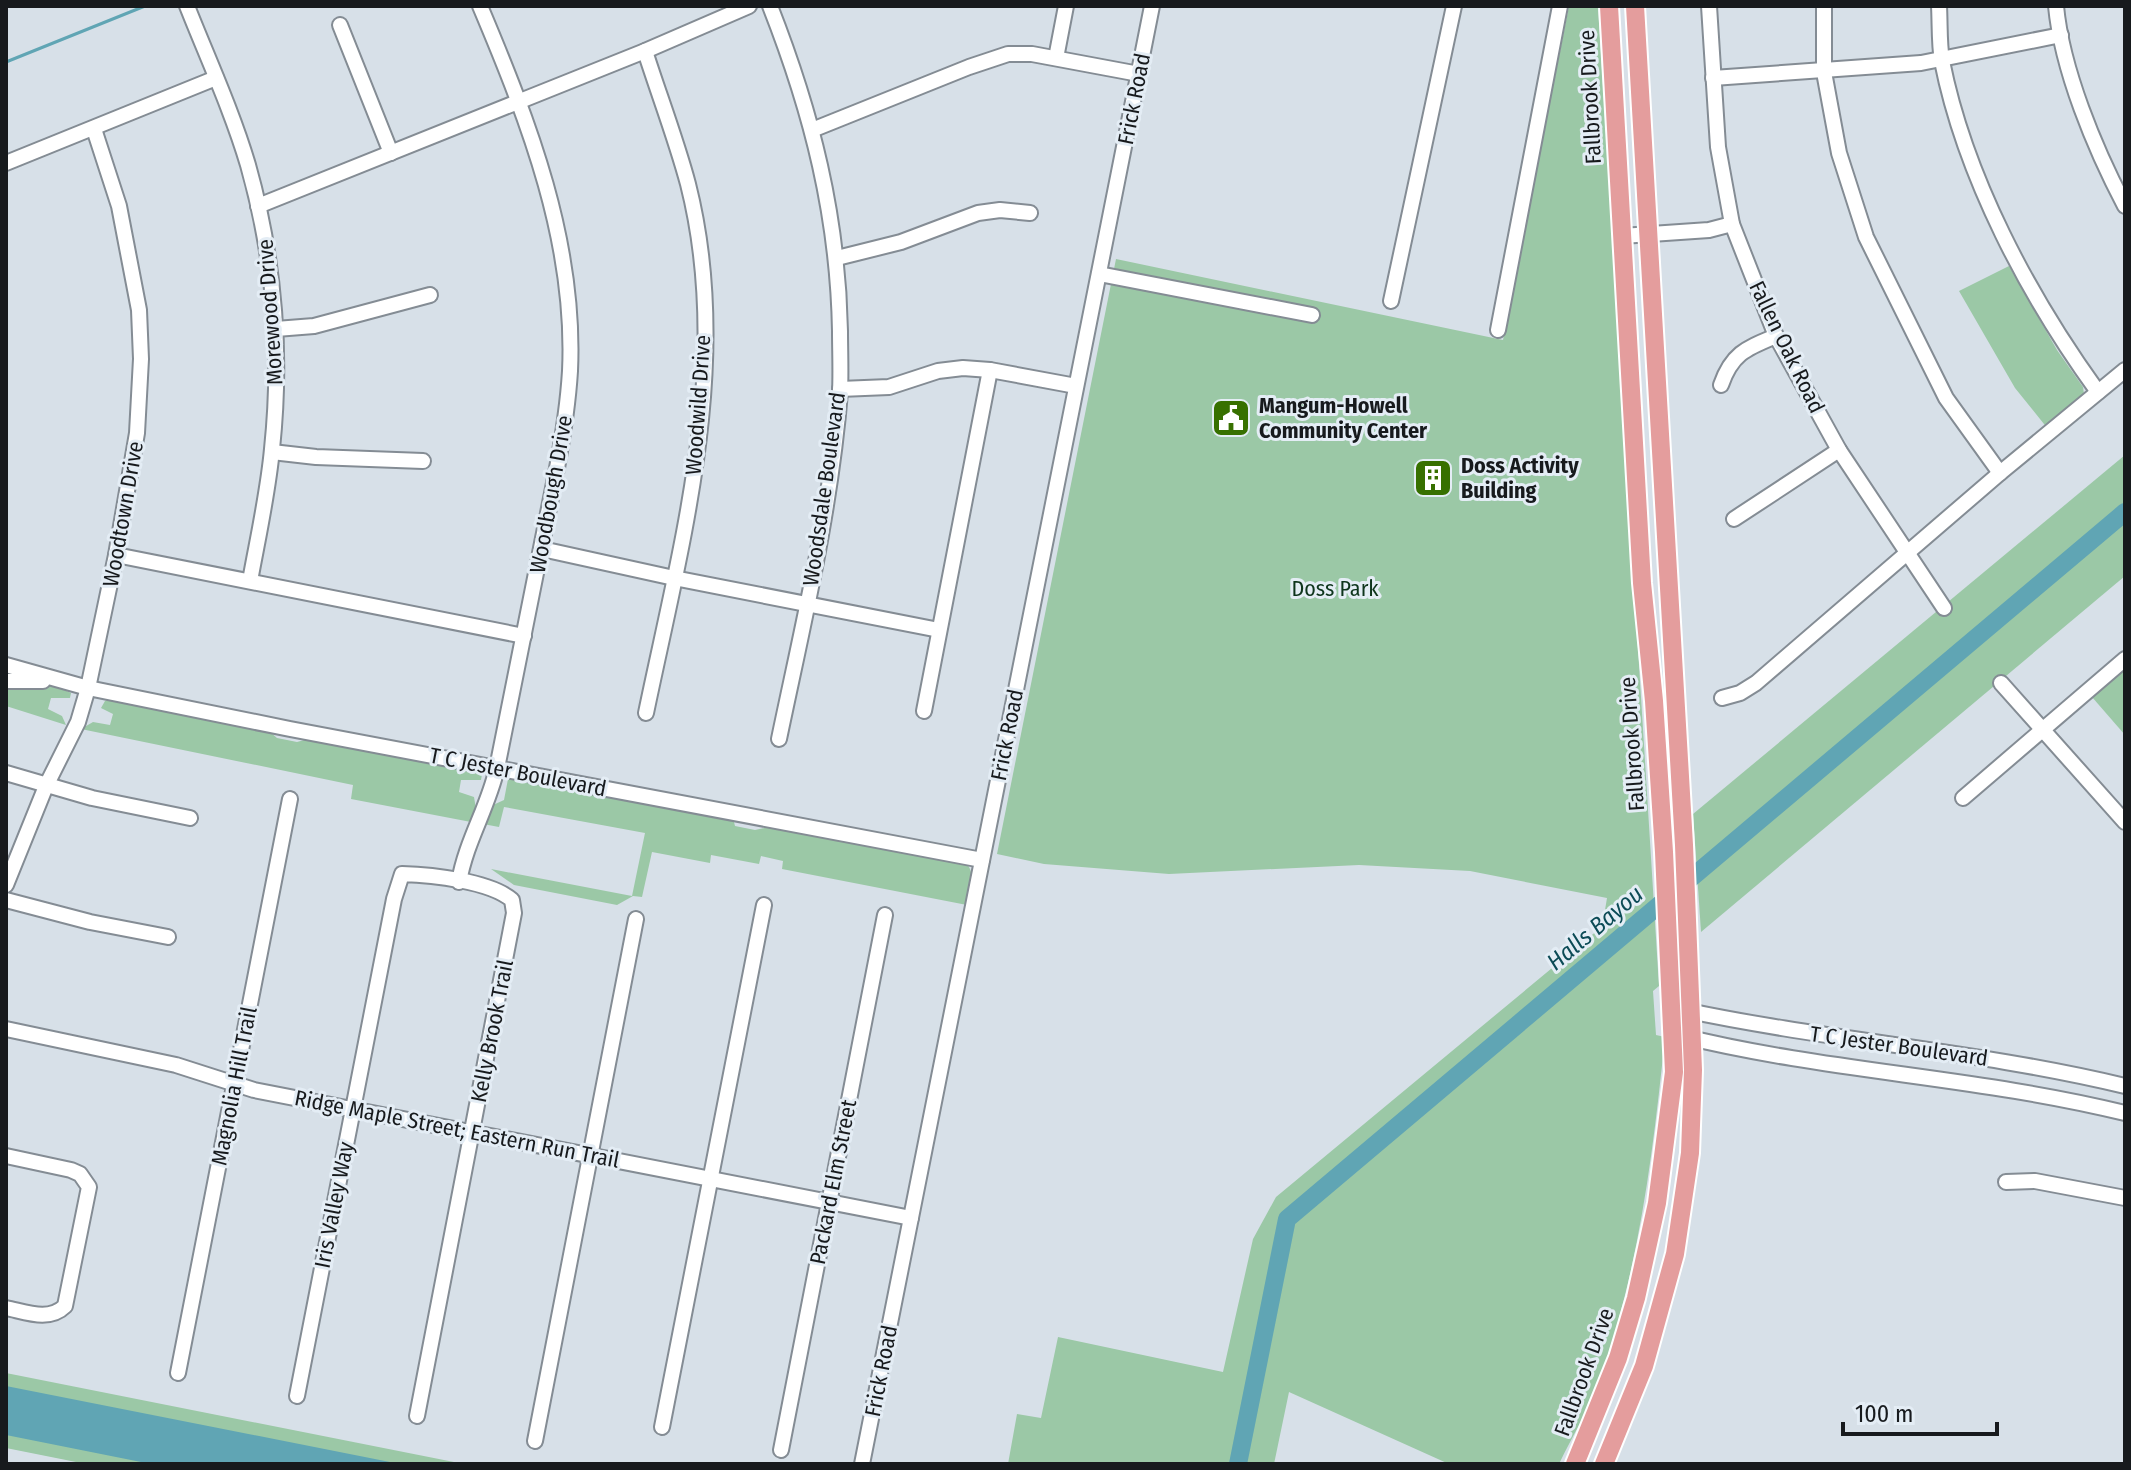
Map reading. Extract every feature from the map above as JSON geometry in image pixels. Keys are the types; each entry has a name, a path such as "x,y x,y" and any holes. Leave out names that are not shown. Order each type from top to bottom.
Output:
{"main road":[{"name":"Fallbrook Drive","path":"1575,1464 1618,1358 1649,1249 1670,1109 1674,1034 1654,701 1642,583 1609,6"},
{"name":"Fallbrook Drive","path":"1604,1464 1644,1366 1675,1254 1690,1153 1693,1038 1635,6"},
{"path":"1635,472 1662,471"},
{"path":"1654,701 1676,700"}],"street":[{"name":"Morewood Drive","path":"187,6 247,163 269,260 277,369 272,452 250,581"},
{"name":"Woodbough Drive","path":"459,882 468,843 491,791 497,768 566,421 570,369 569,325 559,233 549,190 520,101 480,6"},
{"path":"258,206 645,51 749,6"},
{"name":"Woodsdale Boulevard","path":"770,6 791,60 829,201 837,258 840,389 829,487 779,739"},
{"path":"1056,58 1066,6"},
{"name":"Frick Road","path":"862,1464 1152,6"},
{"path":"1391,301 1454,6"},
{"path":"1498,330 1560,6"},
{"name":"Fallen Oak Road","path":"1709,6 1718,147 1732,224 1776,336 1839,450 1944,608"},
{"path":"1824,6 1824,72 1839,153 1866,237 1946,398 2000,473"},
{"path":"1939,6 1942,59 1967,149 2005,243 2098,392"},
{"path":"2056,6 2061,35 2083,107 2125,206"},
{"path":"340,25 391,153"},
{"path":"1713,78 1881,68 2061,35"},
{"name":"Woodwild Drive","path":"645,51 688,185 700,263 706,347 701,423 691,497 646,713"},
{"path":"812,130 988,59 1008,54 1032,54 1139,74"},
{"path":"6,163 216,78"},
{"name":"Woodtown Drive","path":"6,885 46,786 78,722 88,688 137,433 141,347 131,259 119,206 94,129"},
{"path":"837,258 901,242 978,213 1000,210 1030,213"},
{"path":"1622,236 1709,230 1732,224"},
{"path":"1099,274 1312,315"},
{"path":"276,329 314,326 430,295"},
{"path":"1721,385 1731,362 1739,354 1776,336"},
{"path":"840,389 889,387 938,371 963,368 1076,386"},
{"path":"924,711 990,370"},
{"path":"1722,698 1740,693 1756,683 2125,370"},
{"path":"1734,519 1839,450"},
{"path":"272,452 423,461"},
{"path":"542,549 939,630"},
{"path":"116,555 524,636"},
{"path":"1963,798 2125,659"},
{"name":"T C Jester Boulevard","path":"6,665 88,688 982,860"},
{"name":"T C Jester Boulevard","path":"6,681 55,680"},
{"path":"2001,683 2125,822"},
{"path":"6,773 92,798 190,818"},
{"name":"Magnolia Hill Trail","path":"178,1373 290,799"},
{"name":"Kelly Brook Trail","path":"402,874 423,874 500,890 512,900 514,913 417,1416"},
{"name":"Iris Valley Way","path":"297,1396 394,899 402,874"},
{"path":"6,900 90,922 168,937"},
{"path":"662,1427 764,905"},
{"name":"Packard Elm Street","path":"781,1450 885,915"},
{"path":"535,1441 636,919"},
{"name":"T C Jester Boulevard","path":"1672,1007 1810,1033 2047,1068 2125,1086"},
{"name":"Ridge Maple Street; Eastern Run Trail","path":"6,1029 176,1065 234,1084 353,1109 911,1218"},
{"name":"T C Jester Boulevard","path":"1674,1034 1834,1064 2022,1090 2125,1113"},
{"path":"6,1156 71,1170 86,1180 89,1187 69,1299 60,1311 44,1315 6,1308"},
{"path":"2006,1182 2035,1181 2125,1198"}],"green space":[{"name":"Doss Park","path":"1569,6 1598,6 1659,986 1653,991 1656,1035 1665,1037 1649,1168 1634,1254 1599,1381 1559,1464 1449,1464 1289,1392 1274,1464 1008,1464 1017,1414 1041,1418 1058,1337 1223,1372 1253,1239 1276,1197 1610,920 1605,910 1607,898 1470,871 1359,865 1169,874 1044,864 997,854 1116,259 1503,340"},
{"path":"2009,266 2057,350 2083,387 2081,400 2048,429 2015,388 1959,291"},
{"path":"2125,455 2125,576 1701,932 1693,814"},
{"path":"2125,669 2125,735 2092,697"},
{"path":"6,684 53,685 71,693 70,698 51,698 48,709 62,716 66,725 6,706"},
{"path":"111,699 269,731 277,738 297,742 308,739 466,767 482,774 481,780 461,780 459,792 474,797 476,809 471,822 351,799 353,785 81,729 93,722 110,725 113,714 101,708 105,701"},
{"path":"521,778 716,815 734,822 735,826 755,830 774,826 965,862 972,877 967,905 782,869 783,861 761,856 759,864 711,855 710,863 652,852 642,897 633,896 617,905 514,885 491,869 632,896 645,833 504,807 499,827 483,824 493,805 504,800 508,779"},
{"path":"6,1373 464,1464 86,1464 6,1448"}],"water":[{"path":"6,1386 400,1464 151,1464 6,1435"}],"waterway":[{"path":"6,62 145,6"},
{"name":"Halls Bayou","path":"1238,1464 1287,1219 2125,512"}],"place":[{"name":"Mangum-Howell Community Center","path":"1231,418"},
{"name":"Doss Activity Building","path":"1433,478"}]}
